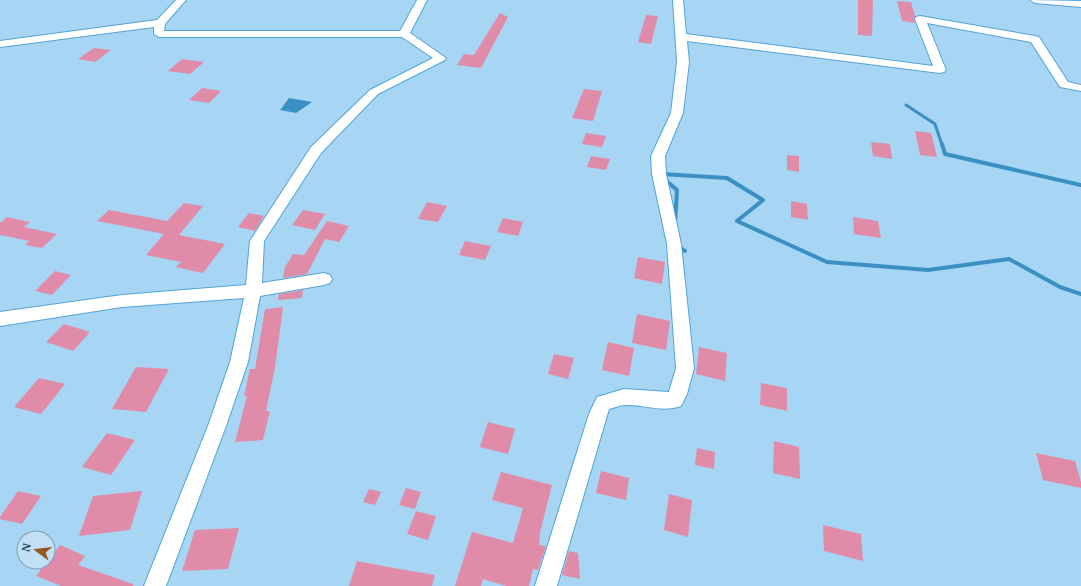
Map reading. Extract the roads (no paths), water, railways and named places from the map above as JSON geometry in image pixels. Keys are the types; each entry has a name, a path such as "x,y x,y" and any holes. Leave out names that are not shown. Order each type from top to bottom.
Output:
{"street":[{"path":"155,586 217,426 239,362 253,291 257,242 316,150 374,92 441,58 404,34 159,34 160,23 181,0"},
{"path":"404,34 422,0"},
{"path":"546,586 598,414 603,403 624,397 664,401 675,400 685,368 674,244 660,174 658,156 677,113 683,62 678,0"},
{"path":"1034,0 1081,4"},
{"path":"681,37 940,70 920,19 1035,39 1064,85 1081,88"},
{"path":"0,44 160,23"},
{"path":"0,319 122,301 253,291 324,279"}],"water":[{"path":"289,98 312,102 296,113 280,110"}],"waterway":[{"path":"906,105 935,124 942,145"},
{"path":"942,144 945,154 1081,185"},
{"path":"662,174 727,178 763,200 737,221 827,262 928,270 1009,259 1060,287 1081,294"},
{"path":"663,178 677,190 675,223"},
{"path":"677,246 685,251"}]}
